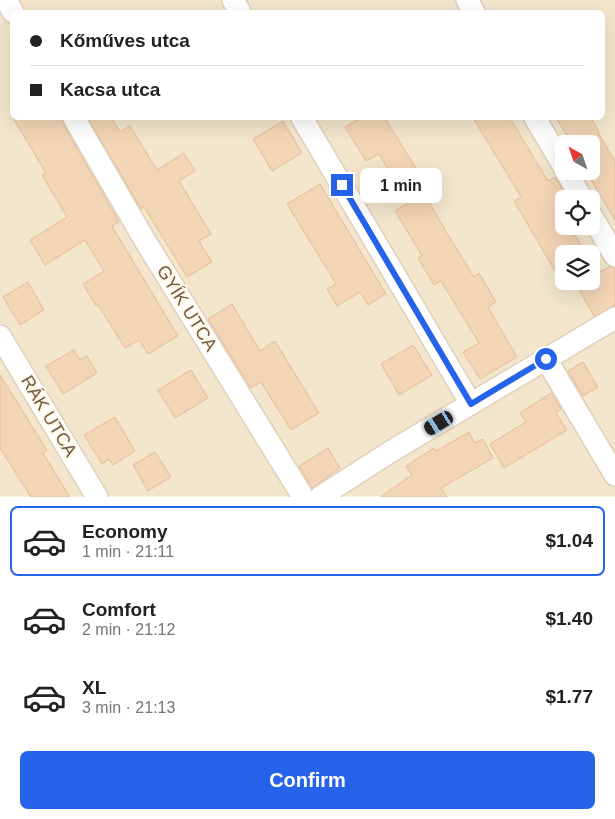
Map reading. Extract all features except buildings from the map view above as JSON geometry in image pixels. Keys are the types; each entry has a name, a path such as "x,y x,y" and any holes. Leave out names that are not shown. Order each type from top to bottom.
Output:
{"street":[{"name":"GYÍK UTCA","path":"75,120 144,239 303,496"},
{"path":"303,120 471,404"},
{"path":"536,120 555,152"},
{"path":"600,230 615,256"},
{"path":"320,496 615,318"},
{"name":"RÁK UTCA","path":"0,336 97,496"},
{"path":"546,359 615,475"}],"shaded area":[{"path":"0,0 615,0 615,496 0,496"}],"route":[{"path":"342,185 471,404 546,359"}]}
